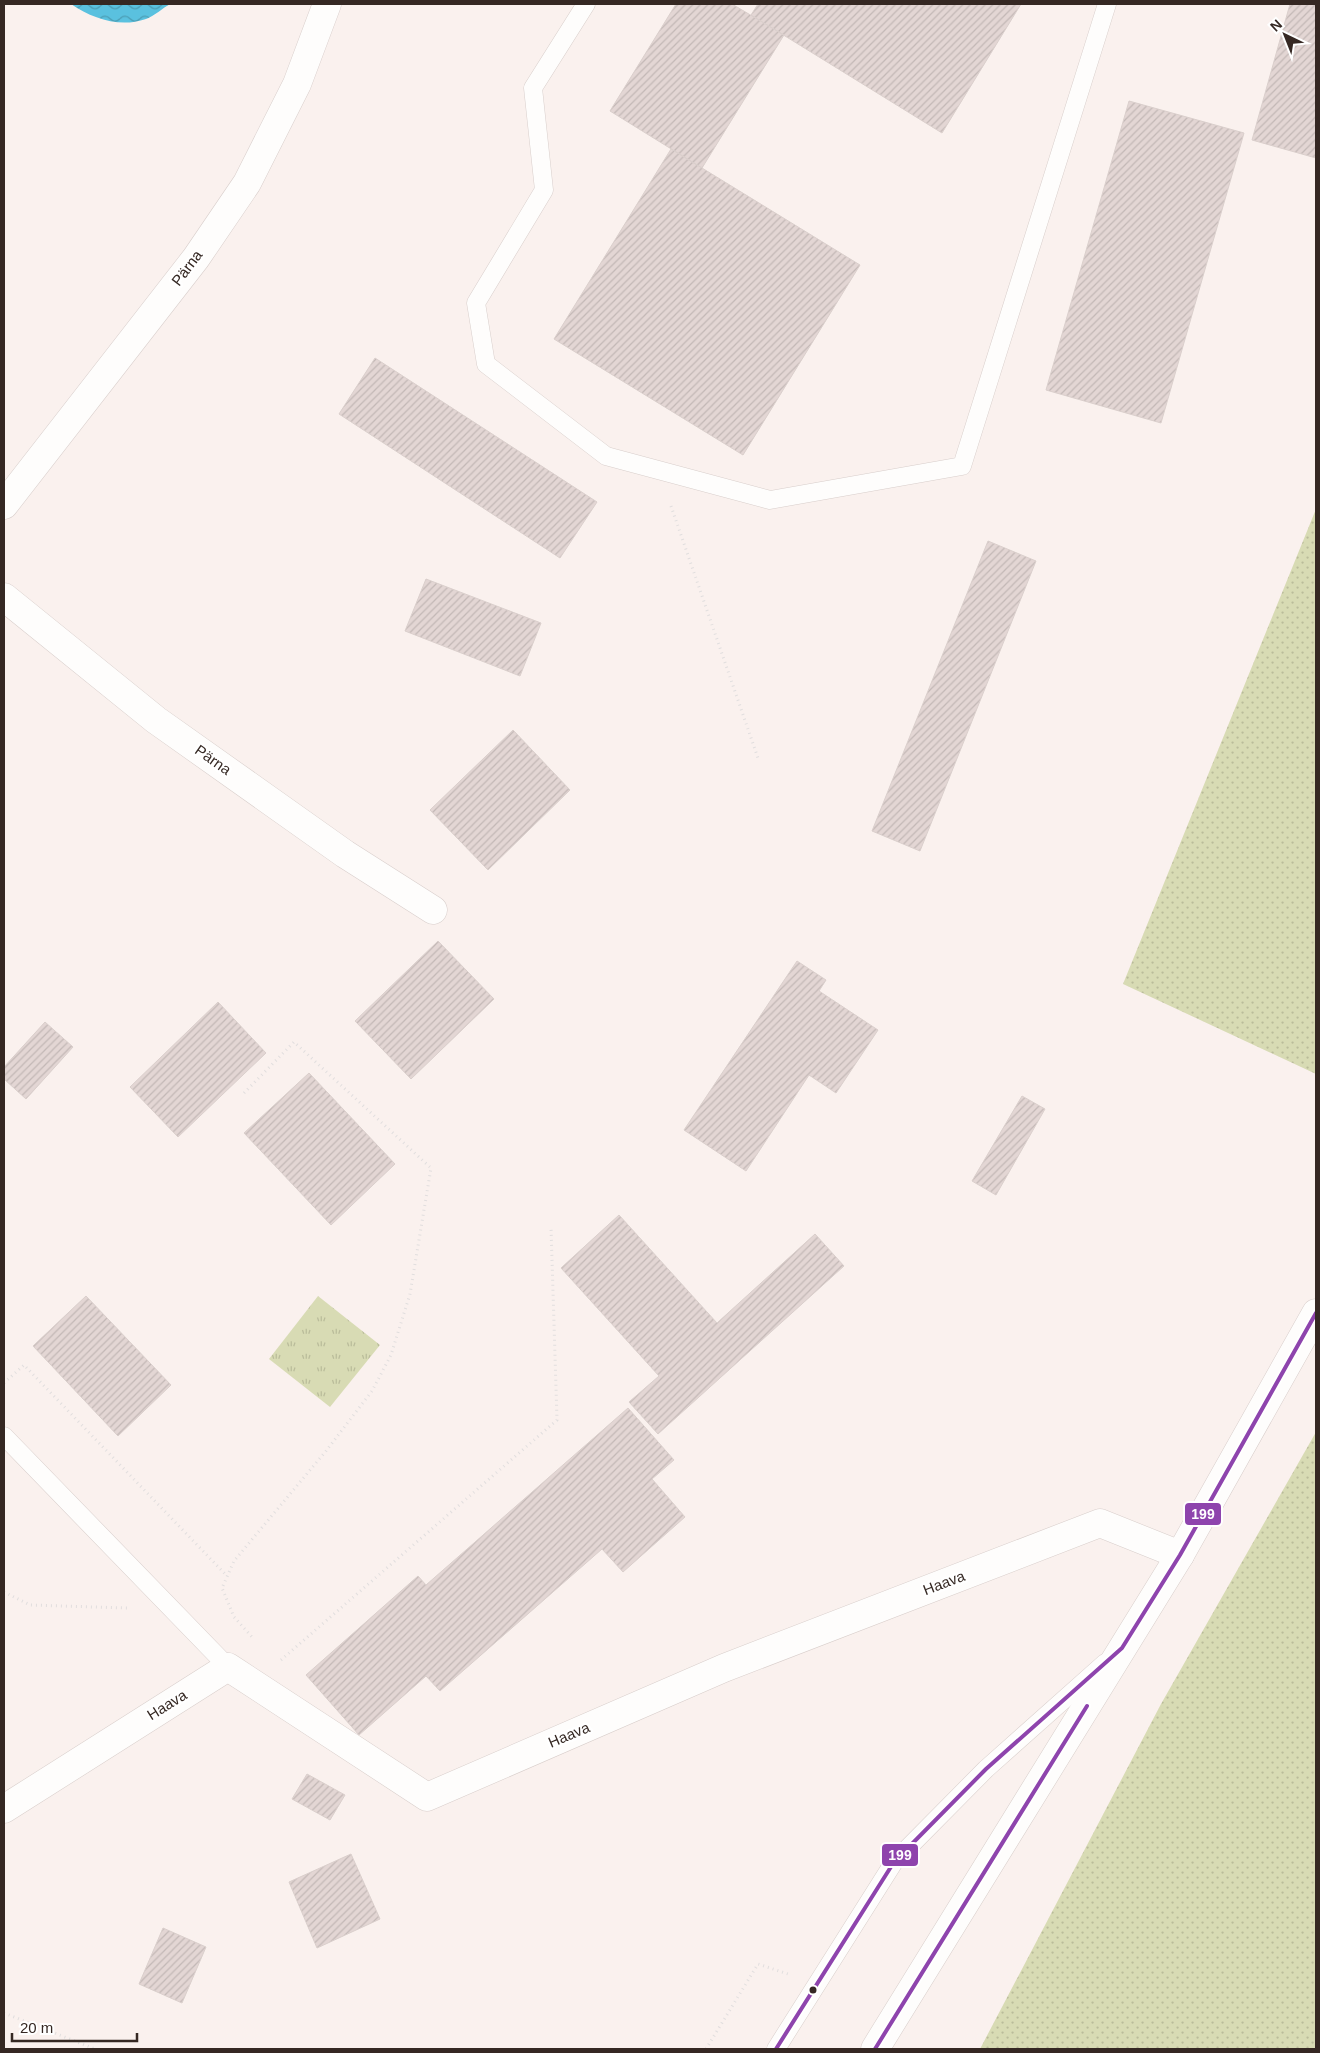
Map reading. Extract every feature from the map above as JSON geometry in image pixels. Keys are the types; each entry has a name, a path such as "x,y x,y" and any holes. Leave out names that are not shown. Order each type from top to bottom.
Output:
{"main road":[{"name":"Pärna","path":"4,505 196,258 247,182 297,84 327,4"},
{"name":"Pärna","path":"4,597 156,720 345,854 433,910"},
{"path":"875,2049 1180,1556 1316,1313"},
{"name":"Haava","path":"4,1809 228,1667 427,1797 724,1668 1100,1523 1180,1556"}],"lane":[{"path":"586,4 533,88 544,190 476,303 486,364 606,456 770,500 962,466 1107,4"},
{"path":"4,1436 228,1667"},
{"path":"776,2049 894,1862 986,1769 1122,1648"}],"path":[{"path":"658,470 759,761"},
{"path":"244,1093 294,1042 431,1168 410,1294 387,1362 372,1391 326,1451 234,1561 222,1588 234,1617 258,1644"},
{"path":"228,1667 276,1665 557,1420 551,1227"},
{"path":"4,1383 24,1365 227,1576"},
{"path":"4,1592 30,1606 136,1608 154,1590"},
{"path":"706,2049 758,1964 788,1974"},
{"path":"4,2013 94,2049"}],"green space":[{"path":"1316,509 1316,1074 1123,984"},
{"path":"318,1296 380,1345 330,1407 269,1359"},
{"path":"1316,1432 1316,2049 980,2049 1161,1704"}],"water":[{"path":"71,4 170,4 146,19 126,23 98,18"}],"building":[{"path":"676,4 732,4 784,35 702,168 610,111"},
{"path":"758,4 1021,4 942,133 751,15"},
{"path":"1290,4 1316,4 1316,158 1252,140"},
{"path":"1129,101 1244,133 1161,423 1046,390"},
{"path":"671,149 860,265 743,455 554,339"},
{"path":"375,358 597,502 560,558 339,414"},
{"path":"988,541 1036,561 920,851 872,831"},
{"path":"426,579 541,623 520,676 405,631"},
{"path":"513,730 570,790 488,870 430,810"},
{"path":"438,941 494,999 411,1079 355,1021"},
{"path":"797,961 826,980 819,991 878,1030 836,1093 809,1075 746,1171 684,1130"},
{"path":"218,1002 266,1053 178,1137 130,1087"},
{"path":"45,1022 73,1047 26,1099 4,1079 4,1067"},
{"path":"309,1073 395,1164 331,1225 244,1133"},
{"path":"1022,1096 1045,1109 996,1195 972,1181"},
{"path":"619,1215 717,1323 815,1234 844,1266 658,1434 629,1402 659,1376 561,1268"},
{"path":"86,1296 171,1385 118,1436 33,1346"},
{"path":"628,1408 674,1460 652,1479 685,1517 623,1572 602,1549 440,1691 426,1676 359,1735 306,1675 418,1576 426,1585"},
{"path":"307,1774 345,1795 330,1820 292,1799"},
{"path":"351,1854 380,1919 317,1948 289,1882"},
{"path":"163,1928 206,1947 182,2003 139,1984"}],"transit line":[{"name":"199","path":"776,2049 894,1862 986,1769 1122,1648 1180,1555 1316,1313"},
{"name":"199","path":"875,2049 1087,1706"}]}
